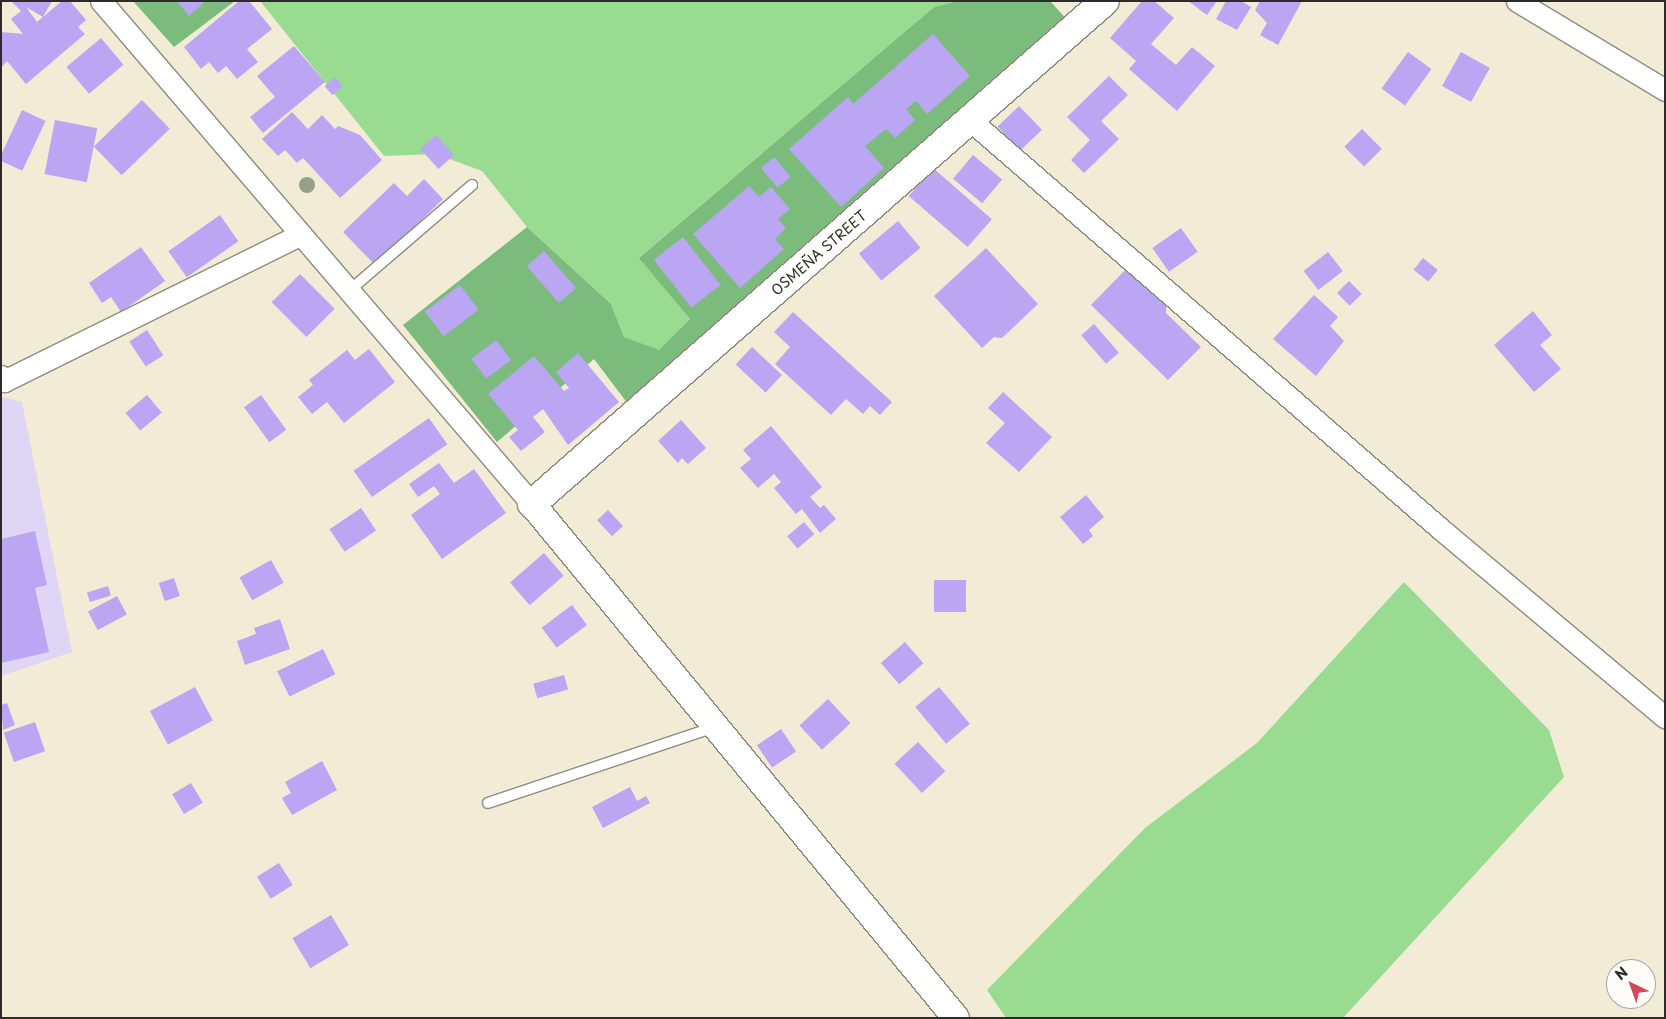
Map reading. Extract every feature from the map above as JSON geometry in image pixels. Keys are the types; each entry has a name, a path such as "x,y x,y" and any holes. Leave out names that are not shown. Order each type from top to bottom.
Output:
{"main road":[{"name":"OSMEÑA STREET","path":"532,504 1105,1"}],"street":[{"path":"101,1 532,504 956,1018"},
{"path":"1517,1 1665,90"},
{"path":"970,120 1398,492 1665,717"},
{"path":"1,376 4,381 301,234"}],"lane":[{"path":"350,290 472,185"},
{"path":"488,803 716,726"}],"shaded area":[{"path":"1,397 22,402 72,652 1,676"}],"green space":[{"path":"133,1 235,1 174,47"},
{"path":"260,1 958,1 934,7 640,257 690,319 659,351 624,337 611,304 527,227 482,171 436,154 384,156"},
{"path":"958,1 1050,1 1072,25 628,404 594,359 497,442 403,325 527,227 611,304 624,337 659,350 690,319 639,258 934,7"},
{"path":"1404,582 1549,730 1564,777 1343,1018 1006,1018 987,990 1145,828 1257,743"}],"building":[{"path":"11,1 52,1 43,17 62,1 70,1 86,20 78,27 85,34 26,84 7,61 1,68 1,32 23,34 11,19 21,11","holes":["26,7 43,17 37,22"]},
{"path":"177,1 206,1 189,16"},
{"path":"239,1 249,1 272,29 247,49 258,62 237,79 226,66 218,73 209,62 201,69 184,47"},
{"path":"1142,1 1154,1 1174,18 1151,44 1176,65 1192,47 1215,66 1177,111 1129,69 1136,61 1110,38"},
{"path":"1188,1 1217,1 1207,15"},
{"path":"1226,1 1241,1 1251,7 1237,30 1216,19"},
{"path":"1260,1 1302,1 1278,45 1260,35 1267,23 1255,10"},
{"path":"933,34 970,76 927,114 916,101 906,109 915,120 895,138 886,129 865,146 884,168 841,207 789,149 848,97 853,104"},
{"path":"101,38 123,65 89,94 67,67"},
{"path":"294,46 325,82 263,133 250,117 275,97 257,76"},
{"path":"1408,52 1431,69 1405,105 1382,88"},
{"path":"1461,52 1490,68 1471,102 1442,86"},
{"path":"1109,76 1128,95 1101,121 1119,139 1084,173 1071,160 1090,140 1067,117"},
{"path":"335,77 343,86 333,95 325,86"},
{"path":"142,100 170,129 122,175 94,147"},
{"path":"1019,106 1042,130 1020,151 997,127"},
{"path":"22,110 46,121 22,171 1,161 1,155"},
{"path":"292,112 308,129 322,115 335,129 338,126 360,135 382,160 340,198 303,158 297,163 285,150 278,156 262,139"},
{"path":"55,120 97,128 87,182 45,174"},
{"path":"1362,129 1382,149 1364,166 1344,147"},
{"path":"436,135 454,155 438,169 420,149"},
{"path":"973,155 1002,179 982,203 953,179"},
{"path":"774,157 791,177 778,188 761,168"},
{"path":"933,168 992,219 968,247 909,196"},
{"path":"424,179 443,199 375,265 343,232 394,183 407,196"},
{"path":"749,186 759,197 771,187 790,209 778,219 786,228 775,239 784,249 740,288 693,234"},
{"path":"220,215 238,241 187,277 168,251"},
{"path":"898,221 920,248 881,281 859,254"},
{"path":"1181,228 1198,252 1169,272 1152,248"},
{"path":"683,237 721,285 691,308 654,260"},
{"path":"141,247 165,281 121,312 111,297 102,303 89,283"},
{"path":"986,248 1038,304 1002,338 994,337 982,348 934,296"},
{"path":"544,251 576,288 559,303 527,266"},
{"path":"1328,252 1343,271 1318,290 1304,271"},
{"path":"1423,258 1438,270 1428,282 1414,270"},
{"path":"1128,267 1166,304 1166,313 1201,347 1168,380 1091,305"},
{"path":"300,274 335,309 306,337 272,302"},
{"path":"1349,281 1362,294 1350,306 1337,293"},
{"path":"460,285 479,310 444,336 425,311"},
{"path":"1314,295 1338,317 1330,326 1344,341 1316,376 1273,339"},
{"path":"1533,311 1552,335 1540,345 1561,369 1534,392 1494,345"},
{"path":"793,312 892,402 880,415 870,406 863,414 846,399 831,415 775,364 790,347 774,332"},
{"path":"1094,324 1119,353 1106,364 1081,335"},
{"path":"147,330 163,355 146,367 129,341"},
{"path":"496,340 511,360 486,379 471,359"},
{"path":"752,347 782,375 766,393 736,365"},
{"path":"369,349 395,382 344,423 327,402 312,414 298,397 313,385 309,380 347,350 355,360"},
{"path":"578,353 619,402 568,445 543,409 533,417 545,432 521,451 509,437 518,430 488,394 534,356 564,391 569,388 556,372"},
{"path":"1003,392 1052,437 1019,472 986,443 1005,423 988,408"},
{"path":"147,395 162,413 140,431 126,413"},
{"path":"261,395 286,430 269,442 244,407"},
{"path":"429,418 447,444 372,497 354,471"},
{"path":"681,420 706,448 688,464 682,458 678,463 658,441"},
{"path":"771,426 822,487 810,497 820,508 824,505 836,519 820,533 802,509 796,514 774,488 781,482 774,474 758,488 740,468 751,459 743,450"},
{"path":"439,463 454,483 474,469 506,513 442,559 411,515 440,494 434,486 418,497 409,484"},
{"path":"1086,495 1104,517 1089,530 1093,536 1083,544 1060,517"},
{"path":"361,508 376,530 345,552 329,529"},
{"path":"608,510 623,526 612,536 597,520"},
{"path":"804,522 814,534 797,548 787,536"},
{"path":"35,531 47,585 35,588 49,652 1,663 1,539"},
{"path":"544,553 564,576 530,605 510,583"},
{"path":"271,560 284,583 252,600 240,577"},
{"path":"174,578 180,596 165,601 159,583"},
{"path":"934,580 966,580 966,612 934,612"},
{"path":"108,586 111,596 90,602 87,592"},
{"path":"117,596 127,615 98,630 88,611"},
{"path":"572,605 587,625 557,648 542,628"},
{"path":"280,619 290,649 245,665 237,641 256,634 254,628"},
{"path":"905,642 923,663 899,684 881,663"},
{"path":"323,649 335,674 289,697 277,671"},
{"path":"564,675 568,689 537,698 533,684"},
{"path":"195,687 213,721 168,744 150,711"},
{"path":"939,687 970,724 946,744 915,707"},
{"path":"828,699 851,723 822,750 799,726"},
{"path":"7,703 15,725 3,730 1,705"},
{"path":"35,722 45,751 14,762 4,733"},
{"path":"781,729 796,751 772,768 757,745"},
{"path":"918,742 945,771 922,793 895,764"},
{"path":"322,761 337,790 292,815 282,798 291,793 285,782"},
{"path":"191,783 203,803 184,814 172,794"},
{"path":"630,787 637,801 646,796 650,803 603,828 592,807"},
{"path":"279,863 293,885 271,899 257,877"},
{"path":"331,915 349,945 310,968 292,938"}]}
